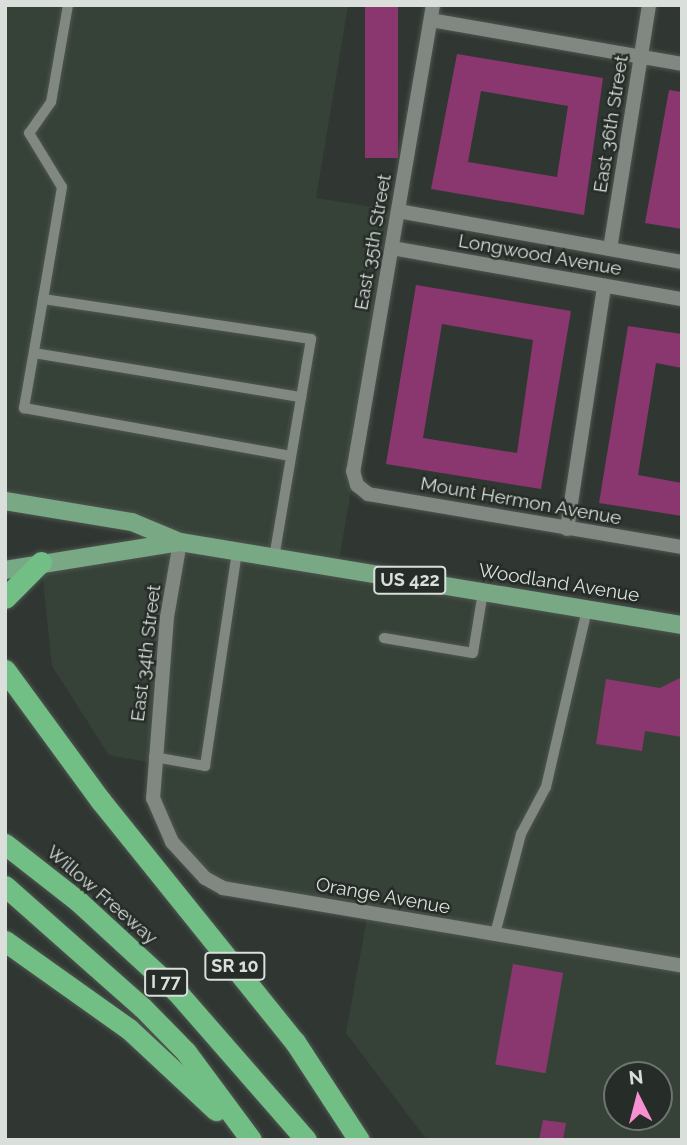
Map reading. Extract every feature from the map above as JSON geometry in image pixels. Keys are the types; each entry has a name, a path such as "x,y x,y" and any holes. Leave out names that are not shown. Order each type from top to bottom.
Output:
{"highway":[{"path":"5,598 41,562"},
{"path":"5,670 54,741"},
{"name":"SR 10","path":"5,686 54,741 287,1032 359,1140"},
{"name":"Willow Freeway","path":"5,844 78,901 177,992 306,1140"},
{"name":"I 77","path":"5,886 142,1007 186,1052 248,1140"},
{"path":"5,941 129,1028 248,1140"}],"main road":[{"name":"Woodland Avenue","path":"5,501 132,522 180,542 682,625"},
{"name":"Woodland Avenue","path":"5,570 41,562 180,542"}],"street":[{"name":"East 36th Street","path":"610,249 649,5"},
{"path":"432,13 682,64"},
{"name":"East 35th Street","path":"357,485 353,471 432,13"},
{"name":"Longwood Avenue","path":"398,211 682,262"},
{"name":"Longwood Avenue","path":"392,248 682,299"},
{"path":"567,529 604,286"},
{"name":"Mount Hermon Avenue","path":"357,485 368,494 682,547"},
{"name":"East 34th Street","path":"153,763 167,617 180,542"},
{"name":"Orange Avenue","path":"153,763 153,798 172,842 205,878 222,888 682,966"}],"lane":[{"path":"68,5 51,102 29,133 62,187 24,408 291,456"},
{"path":"43,299 311,339 274,557"},
{"path":"34,353 301,397"},
{"path":"153,763 205,766 237,551"},
{"path":"384,638 473,653 483,592"},
{"path":"495,934 521,834 546,787 587,609"}],"shaded area":[{"path":"5,5 348,5 316,198 398,211 338,567 682,625 682,1140 427,1140 346,1033 368,913 223,888 163,824 153,763 109,755 52,666 41,562 179,542 5,501"}],"building":[{"path":"365,5 398,5 398,158 365,158"},
{"path":"457,54 603,78 584,215 431,189","holes":["481,91 568,106 557,177 468,162"]},
{"path":"669,90 682,92 682,229 645,223"},
{"path":"416,285 571,311 541,489 386,464","holes":["442,324 533,340 517,453 423,438"]},
{"path":"628,326 682,334 682,368 656,363 638,475 682,483 682,516 599,503"},
{"path":"682,677 682,737 645,731 642,751 596,744 606,679 660,688"},
{"path":"513,964 563,973 546,1073 495,1064"},
{"path":"543,1120 566,1123 563,1140 539,1140"}]}
